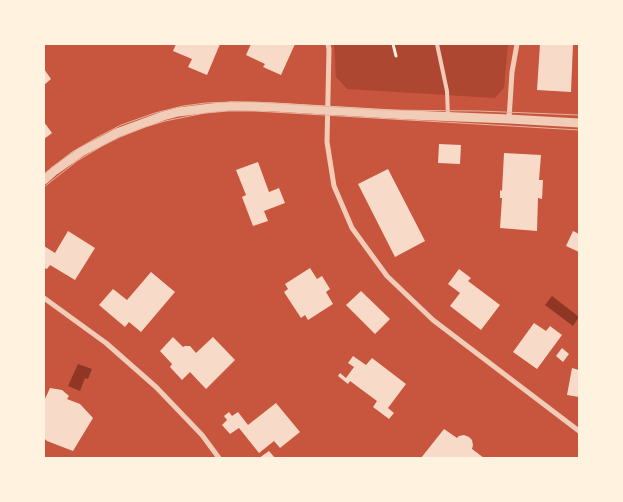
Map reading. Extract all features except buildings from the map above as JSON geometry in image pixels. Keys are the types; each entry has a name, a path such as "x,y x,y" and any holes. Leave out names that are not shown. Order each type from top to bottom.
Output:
{"street":[{"path":"328,44 327,142 334,186 352,228 387,276 433,320 579,431"},
{"path":"509,119 512,72 517,44"},
{"path":"44,180 67,162 104,139 130,127 170,114 203,108 231,106 579,123"},
{"path":"44,298 106,343 156,387 202,435 219,458"}],"lane":[{"path":"437,44 447,92 448,117"}],"path":[{"path":"393,44 396,56"}],"shaded area":[{"path":"334,44 508,44 504,88 495,98 347,89 336,77"},
{"path":"552,296 579,317 573,326 545,305"},
{"path":"78,364 92,369 88,379 85,378 80,391 68,386"}],"tram line":[{"path":"44,174 72,152 121,125 155,113 206,103 254,102 383,110 579,115"},
{"path":"44,187 77,161 120,137 165,121 205,113 255,111 579,130"}]}
